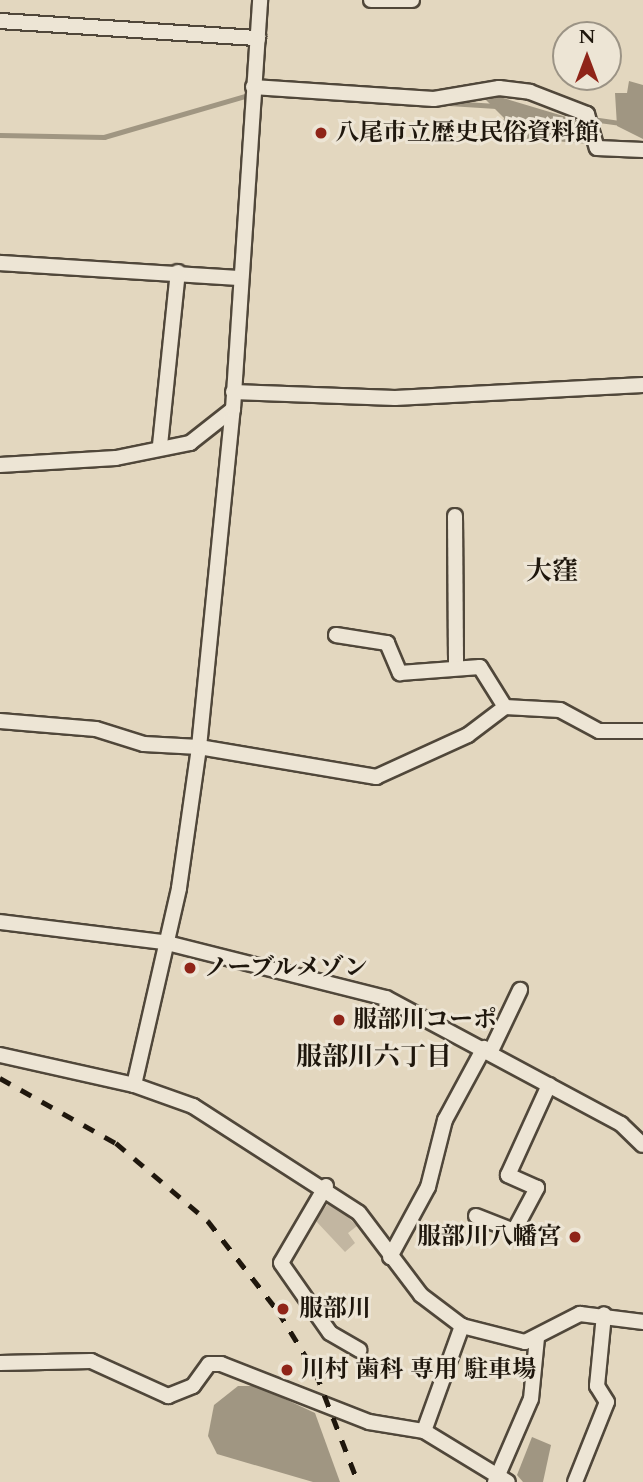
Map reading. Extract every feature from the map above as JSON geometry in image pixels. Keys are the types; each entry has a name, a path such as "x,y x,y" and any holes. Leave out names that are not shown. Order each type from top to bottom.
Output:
{"street":[{"path":"134,1085 163,942 179,888 199,747 233,410 260,0"},
{"path":"371,0 412,0"},
{"path":"0,21 258,38"},
{"path":"253,92 434,99 499,88 527,91 587,114 597,148 643,150"},
{"path":"0,263 178,272 240,278"},
{"path":"160,445 178,272"},
{"path":"233,392 395,398 643,385"},
{"path":"0,465 116,458 160,445 190,443 233,410"},
{"path":"456,516 456,668"},
{"path":"335,635 387,643 400,673 456,668 485,670 505,707"},
{"path":"0,721 199,747 376,777 468,735 505,707 559,710 599,731 643,732"},
{"path":"0,922 163,942 386,998 621,1124 643,1145"},
{"path":"390,1257 428,1187 445,1120 520,990"},
{"path":"0,1055 134,1085 193,1106 326,1186 359,1213 421,1295 462,1326 501,1339 537,1338 565,1319 604,1314 643,1322"},
{"path":"476,1216 514,1231 537,1188 508,1175 549,1085"},
{"path":"326,1186 281,1263 330,1332 360,1350"},
{"path":"575,1482 607,1402 597,1387 604,1314"},
{"path":"424,1431 462,1326"},
{"path":"0,1363 91,1361 169,1396 193,1386 209,1364 221,1364 369,1422 424,1431 500,1480 531,1399 537,1338"}],"shaded area":[{"path":"629,81 643,85 643,139 617,126 615,93 627,93"},
{"path":"500,97 580,121 589,144 532,139 498,144 504,118 486,100"},
{"path":"331,1200 357,1226 348,1233 355,1243 345,1252 315,1220"},
{"path":"238,1386 257,1386 315,1413 340,1482 313,1482 217,1454 208,1436 214,1405"},
{"path":"532,1437 551,1445 543,1482 523,1482 517,1475"}],"waterway":[{"path":"0,135 104,137 252,94"},
{"path":"449,103 496,106"},
{"path":"592,119 621,123"},
{"path":"0,727 42,731"}],"railway":[{"path":"0,1078 116,1143 208,1221 278,1311 316,1373 358,1482"}],"place":[{"name":"八尾市立歴史民俗資料館","path":"321,133"},
{"name":"ノーブルメゾン","path":"190,968"},
{"name":"服部川コーポ","path":"339,1020"},
{"name":"服部川八幡宮","path":"575,1237"},
{"name":"服部川","path":"283,1309"},
{"name":"川村 歯科 専用 駐車場","path":"287,1370"}],"district":[{"name":"大窪","path":"552,571"},
{"name":"服部川六丁目","path":"374,1057"}]}
